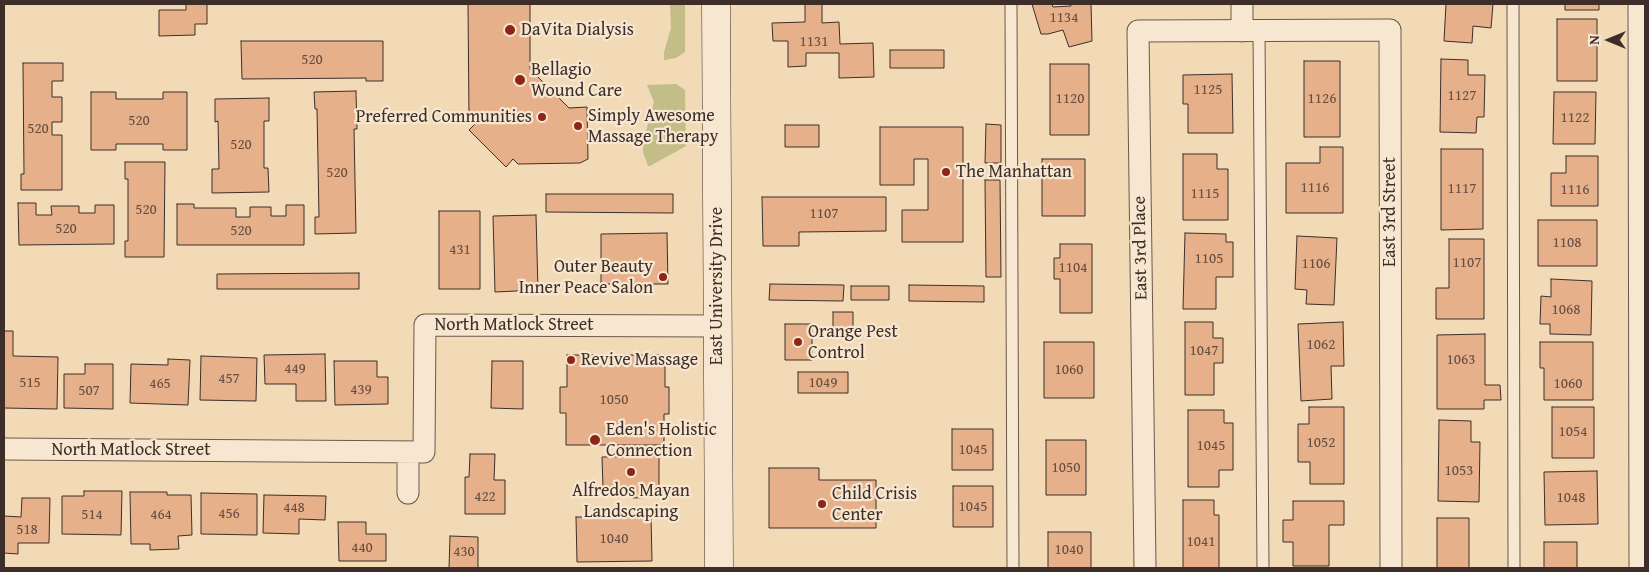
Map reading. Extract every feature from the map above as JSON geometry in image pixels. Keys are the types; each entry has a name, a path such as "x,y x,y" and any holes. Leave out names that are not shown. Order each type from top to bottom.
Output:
{"main road":[{"name":"East University Drive","path":"716,4 719,568"}],"street":[{"path":"1242,4 1251,31"},
{"path":"1638,4 1640,568"},
{"name":"East 3rd Street","path":"1251,31 1390,30 1390,568"},
{"name":"East 3rd Place","path":"1144,568 1138,31 1251,31"},
{"name":"North Matlock Street","path":"4,449 424,452 425,325 717,326"},
{"path":"408,452 408,494"}],"lane":[{"path":"1011,4 1013,568"},
{"path":"1513,4 1514,568"},
{"path":"1251,31 1263,568"}],"shaded area":[{"path":"670,4 685,4 685,52 676,58 664,60 664,52 671,28"},
{"path":"676,84 685,90 686,146 648,166 643,152 643,142 654,102 647,85"}],"building":[{"path":"186,4 207,4 207,24 195,24 195,35 159,36 159,10 186,10"},
{"path":"468,4 530,4 530,69 569,108 587,107 588,159 580,163 518,164 513,159 506,167 469,130 475,124 469,117"},
{"path":"805,4 822,4 822,23 839,22 840,44 873,43 874,77 839,78 839,53 806,53 806,66 788,67 788,41 773,41 772,23 805,22"},
{"path":"1032,4 1052,4 1053,7 1071,6 1071,4 1091,4 1092,41 1069,47 1063,30 1041,34"},
{"path":"1446,4 1493,4 1491,28 1473,26 1472,43 1444,41"},
{"path":"1565,4 1599,4 1599,10 1565,10"},
{"path":"1557,19 1597,19 1597,81 1557,81"},
{"path":"241,41 383,41 383,81 366,81 366,78 242,79"},
{"path":"890,50 944,50 944,68 890,68"},
{"path":"1441,59 1468,60 1468,75 1485,75 1484,117 1477,117 1476,133 1440,132"},
{"path":"1304,61 1340,61 1340,137 1304,137"},
{"path":"23,63 63,63 63,81 52,81 52,97 62,97 62,122 52,122 52,135 62,135 62,190 21,190 21,174 24,174"},
{"path":"1050,64 1089,64 1089,135 1050,135"},
{"path":"1232,74 1233,133 1188,133 1188,104 1183,104 1183,75"},
{"path":"356,91 357,129 354,129 356,233 315,234 315,217 319,217 317,109 315,109 314,92"},
{"path":"91,92 116,92 116,99 163,99 163,92 187,92 187,150 163,150 163,144 116,144 116,150 91,150"},
{"path":"1554,92 1596,92 1595,144 1553,144"},
{"path":"269,98 269,121 264,121 264,168 268,168 269,192 212,193 212,169 219,169 218,121 215,122 215,99"},
{"path":"986,124 1001,125 1001,163 985,163"},
{"path":"785,125 819,125 819,147 785,147"},
{"name":"The Manhattan","path":"880,127 963,127 963,242 902,242 902,210 928,210 928,159 914,159 914,185 880,185"},
{"path":"1320,147 1343,147 1343,213 1286,213 1286,163 1320,163"},
{"path":"1441,149 1483,149 1483,229 1441,230"},
{"path":"1183,154 1217,154 1217,169 1228,169 1228,220 1183,220"},
{"path":"1566,156 1598,156 1598,206 1551,206 1551,173 1566,173"},
{"path":"1042,159 1085,159 1085,216 1042,216"},
{"path":"125,162 165,162 164,257 125,257 125,241 128,241 128,179 125,179"},
{"path":"985,180 1000,180 1001,277 986,277"},
{"path":"546,194 673,194 673,213 546,212"},
{"path":"762,197 886,197 886,231 799,232 799,246 763,246"},
{"path":"18,203 36,203 36,215 52,215 51,206 79,206 79,213 95,213 95,205 114,205 114,244 19,245"},
{"path":"177,204 194,204 194,208 236,208 236,217 250,217 250,207 271,207 271,216 286,216 286,205 304,205 304,245 177,245"},
{"path":"439,211 480,211 480,289 439,289"},
{"path":"536,215 538,290 495,292 493,216"},
{"path":"1538,220 1597,220 1597,266 1538,266"},
{"path":"667,233 668,284 601,284 601,234"},
{"path":"1185,233 1226,234 1226,242 1233,242 1233,277 1216,277 1216,309 1183,309"},
{"path":"1297,236 1337,238 1334,305 1306,304 1307,290 1295,289"},
{"path":"1449,239 1484,239 1484,319 1436,319 1436,288 1449,288"},
{"path":"1060,244 1092,244 1092,313 1060,313 1060,279 1054,279 1054,258 1060,258"},
{"path":"359,273 359,289 217,289 217,274"},
{"path":"1551,279 1592,281 1591,335 1550,334 1550,324 1540,324 1541,296 1551,297"},
{"path":"770,284 844,285 843,301 769,300"},
{"path":"909,285 984,286 984,302 909,301"},
{"path":"851,286 889,286 889,300 851,300"},
{"path":"833,312 853,312 853,333 833,333"},
{"path":"1185,322 1213,322 1213,338 1223,338 1223,363 1214,363 1214,395 1185,395"},
{"path":"1343,322 1344,366 1331,366 1332,399 1301,401 1298,324"},
{"name":"Orange Pest Control","path":"785,324 812,324 812,360 785,360"},
{"path":"4,331 13,331 13,356 58,357 57,409 4,408"},
{"path":"1485,334 1485,385 1500,385 1501,400 1484,400 1484,409 1437,409 1437,335"},
{"path":"1044,342 1094,342 1094,398 1044,398"},
{"path":"1540,342 1593,342 1593,400 1544,400 1544,368 1540,368"},
{"path":"325,354 326,401 296,401 296,384 265,384 264,355"},
{"path":"567,355 665,355 665,387 669,387 669,414 664,414 664,445 566,445 566,413 560,413 560,387 567,387"},
{"path":"201,356 257,358 256,401 200,400"},
{"path":"168,359 190,360 188,405 130,403 131,364 168,365"},
{"path":"334,361 377,361 377,377 388,377 388,404 335,405"},
{"path":"492,361 523,361 523,409 491,408"},
{"path":"85,364 113,364 113,409 64,408 64,374 85,374"},
{"path":"798,372 848,372 848,393 798,393"},
{"path":"1309,407 1344,407 1344,484 1310,484 1310,462 1298,462 1298,424 1309,424"},
{"path":"1552,407 1594,407 1594,458 1552,458"},
{"path":"1188,410 1224,410 1224,423 1233,423 1233,470 1219,470 1219,487 1188,487"},
{"path":"1439,420 1471,421 1471,442 1480,442 1479,502 1438,501"},
{"path":"952,429 993,429 993,470 952,470"},
{"path":"1046,440 1086,440 1086,495 1046,495"},
{"path":"470,454 495,454 494,480 505,480 505,514 465,514 465,477 469,477"},
{"name":"Alfredos Mayan Landscaping","path":"659,456 659,497 633,498 633,487 603,487 602,457"},
{"name":"Child Crisis Center","path":"769,468 819,468 819,480 876,480 876,528 769,528"},
{"path":"1597,471 1598,524 1545,525 1544,472"},
{"path":"953,486 993,486 993,527 953,527"},
{"path":"84,491 122,491 121,535 62,534 62,496 84,496"},
{"path":"130,492 167,492 167,495 191,495 192,535 178,536 179,549 150,550 150,544 131,544"},
{"path":"201,493 257,494 257,535 201,534"},
{"path":"264,495 326,496 325,520 299,519 299,534 263,533"},
{"path":"22,498 50,498 49,543 18,543 18,554 4,553 4,516 21,517"},
{"path":"1183,500 1214,500 1214,515 1219,515 1219,568 1183,568"},
{"path":"1293,501 1344,501 1344,525 1329,525 1329,566 1293,566 1293,542 1283,542 1283,520 1293,520"},
{"path":"576,517 651,517 652,561 577,562"},
{"path":"1437,518 1469,518 1469,568 1437,568"},
{"path":"338,522 366,522 366,534 386,534 386,561 339,561"},
{"path":"1048,532 1091,532 1091,568 1048,568"},
{"path":"450,536 478,537 478,568 449,568"},
{"path":"1544,542 1577,542 1577,568 1544,568"}],"place":[{"name":"DaVita Dialysis","path":"510,30"},
{"name":"Bellagio Wound Care","path":"520,80"},
{"name":"Preferred Communities","path":"542,117"},
{"name":"Simply Awesome Massage Therapy","path":"578,126"},
{"name":"The Manhattan","path":"946,172"},
{"name":"Outer Beauty Inner Peace Salon","path":"663,277"},
{"name":"Orange Pest Control","path":"798,342"},
{"name":"Revive Massage","path":"571,360"},
{"name":"Eden's Holistic Connection","path":"595,440"},
{"name":"Alfredos Mayan Landscaping","path":"631,472"},
{"name":"Child Crisis Center","path":"822,504"}]}
